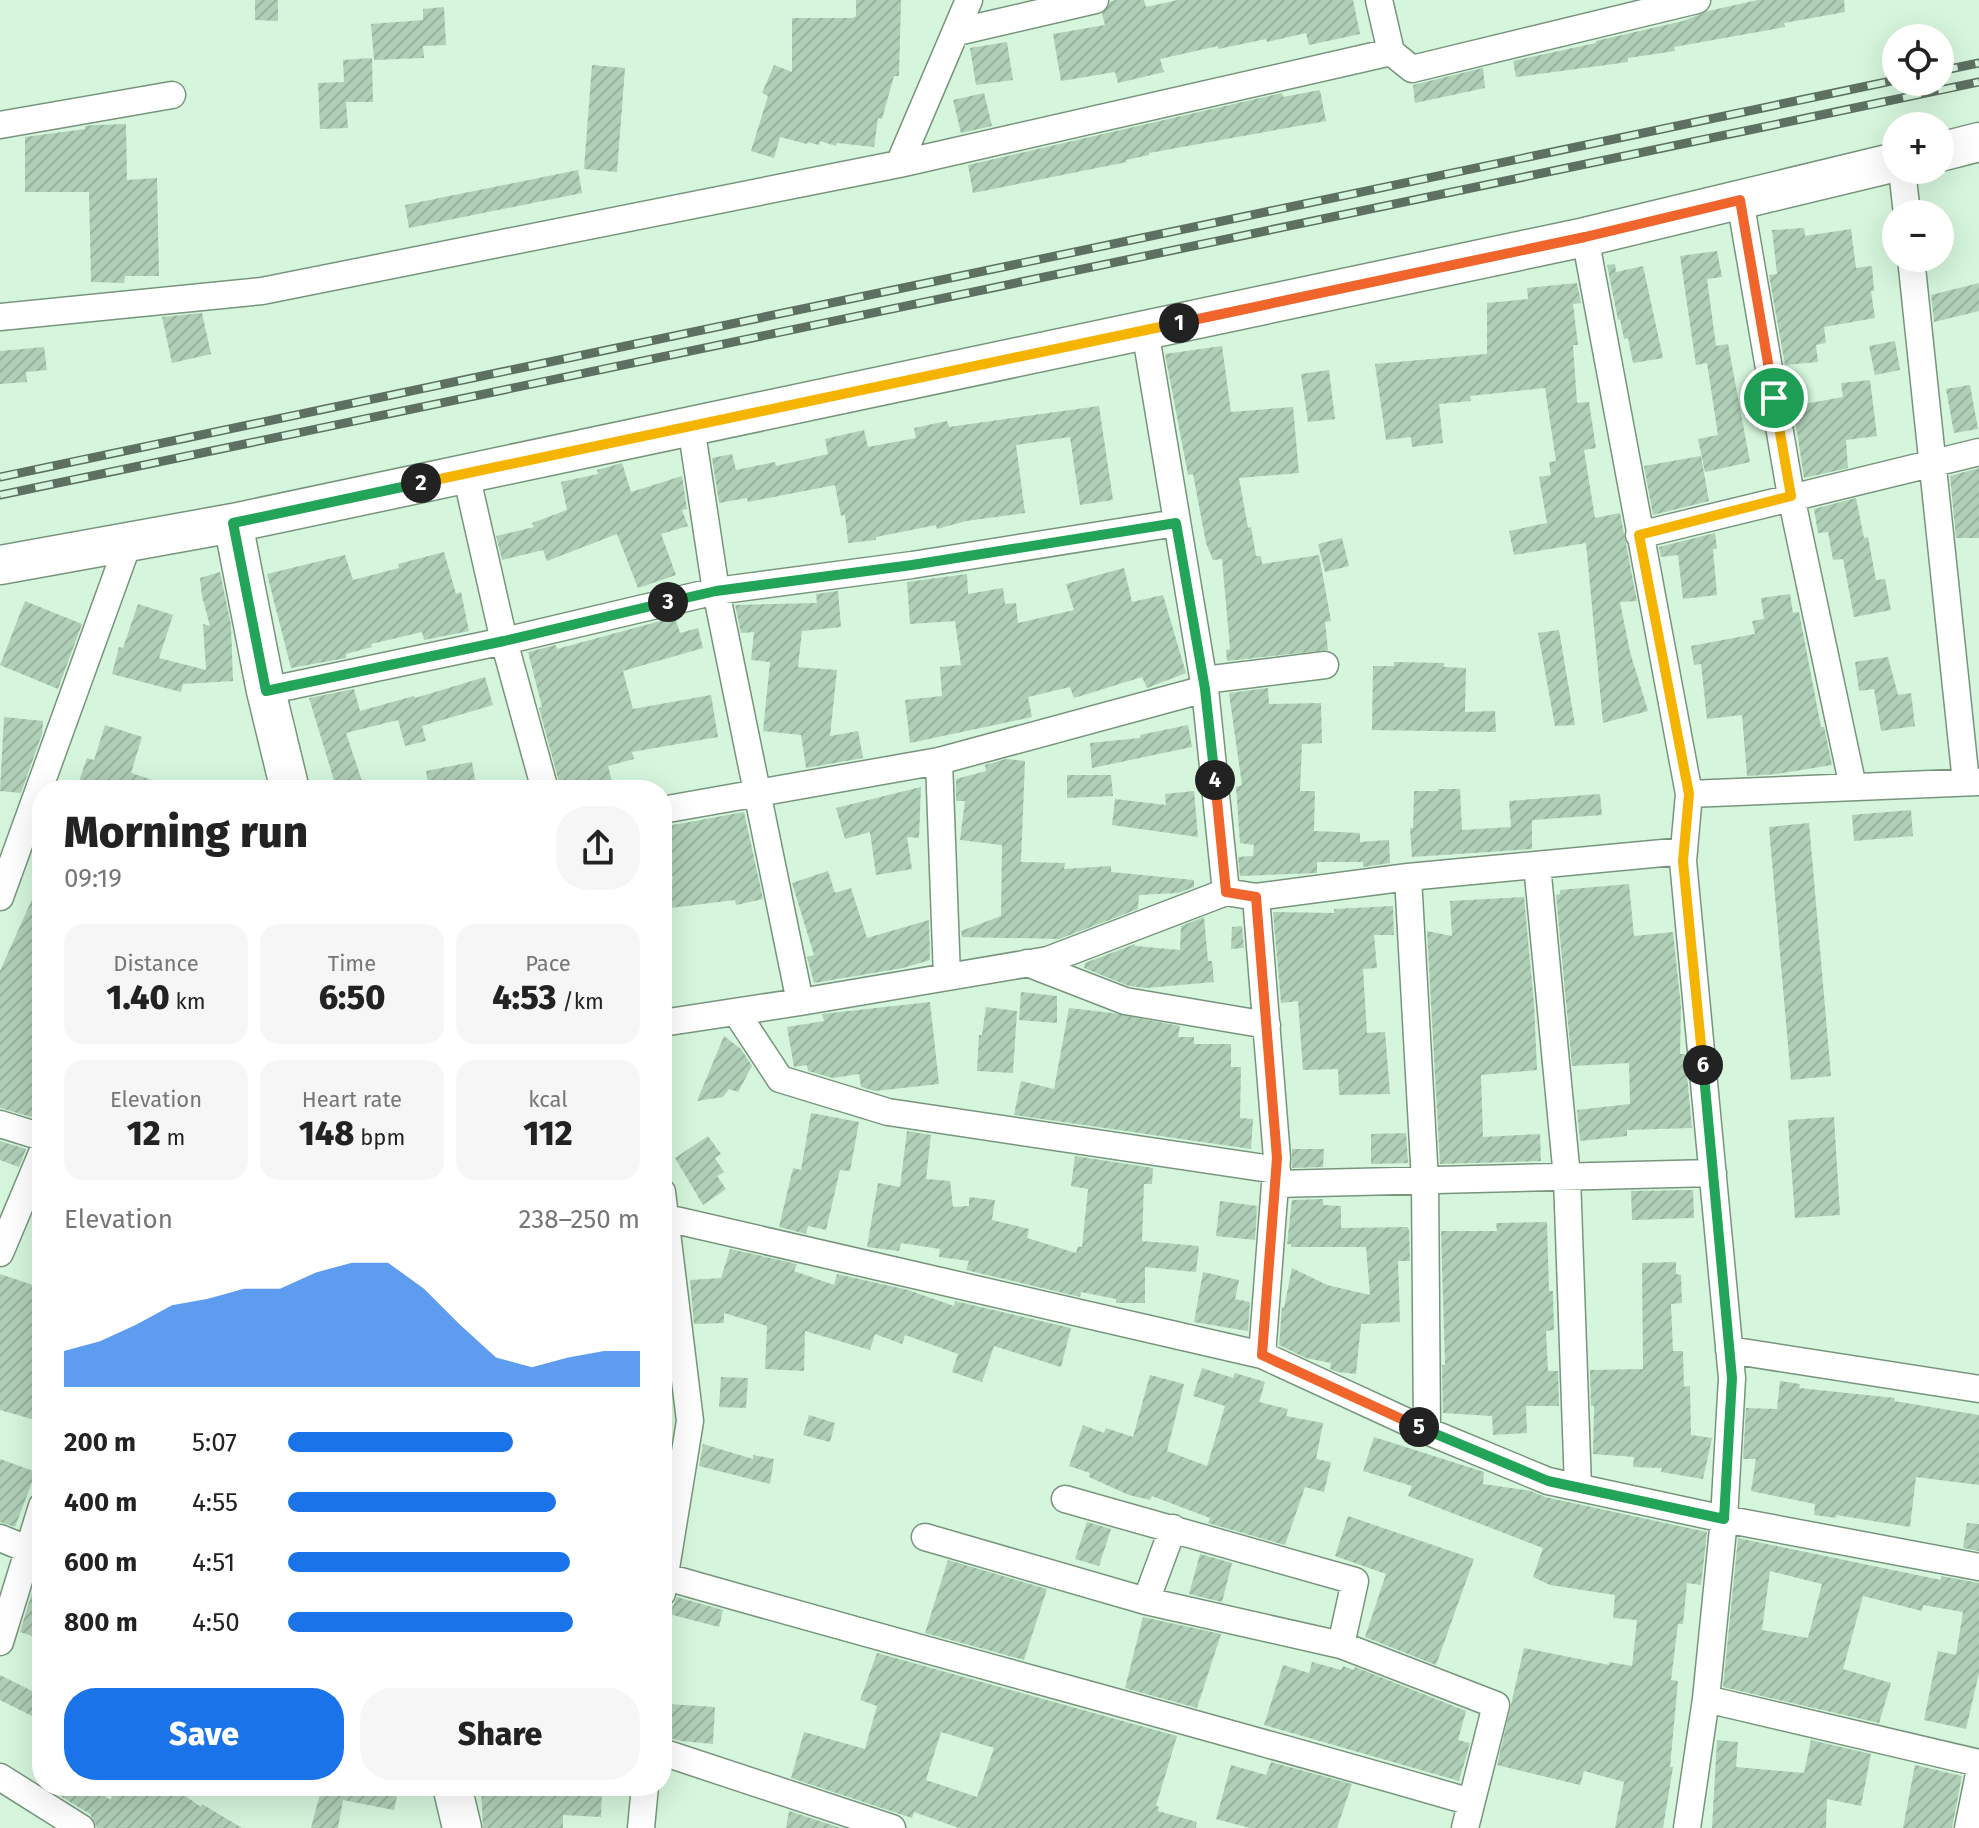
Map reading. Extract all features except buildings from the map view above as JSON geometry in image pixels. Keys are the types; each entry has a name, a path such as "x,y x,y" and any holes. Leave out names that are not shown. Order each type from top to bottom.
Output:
{"street":[{"path":"899,164 969,0"},
{"path":"957,32 1095,0"},
{"path":"1379,0 1391,52 1412,69 1697,0"},
{"path":"0,317 262,291 899,164 1391,52"},
{"path":"0,125 172,95"},
{"path":"1954,148 1979,142"},
{"path":"0,565 233,523 1585,237 1882,165"},
{"path":"1740,200 1791,496 1853,787"},
{"path":"1585,237 1689,794 1684,851 1732,1378 1724,1519 1706,1699 1687,1828"},
{"path":"1689,794 1972,782 1913,272"},
{"path":"1145,330 1205,685 1226,892"},
{"path":"691,426 716,591 800,1002"},
{"path":"1639,535 1979,452"},
{"path":"466,474 504,641 542,780"},
{"path":"233,523 266,691 288,780"},
{"path":"266,691 504,641 716,591 912,565 1176,523"},
{"path":"42,780 129,541"},
{"path":"672,808 939,761 1205,685 1325,665"},
{"path":"939,761 947,977"},
{"path":"0,897 32,809"},
{"path":"672,1022 1048,960 1226,892 1256,897 1408,877 1684,851"},
{"path":"1537,865 1567,1177 1578,1487"},
{"path":"1408,877 1425,1181 1427,1431"},
{"path":"1256,897 1276,1177 1262,1355"},
{"path":"1027,963 1125,1001 1267,1025"},
{"path":"736,1012 780,1079 888,1112 1276,1177 1425,1181 1713,1173"},
{"path":"0,1124 32,1134"},
{"path":"0,1253 32,1177"},
{"path":"672,1211 1262,1355 1427,1431 1548,1481 1724,1519 1979,1567"},
{"path":"672,1280 690,1421 675,1439 672,1475"},
{"path":"1729,1350 1979,1389"},
{"path":"1065,1499 1355,1581 1341,1645"},
{"path":"1146,1601 1173,1528"},
{"path":"925,1537 1146,1601 1341,1645 1496,1705 1465,1828"},
{"path":"0,1538 32,1550"},
{"path":"0,1642 32,1562"},
{"path":"672,1586 1192,1721 1471,1802"},
{"path":"1706,1699 1979,1763"},
{"path":"672,1755 892,1828"},
{"path":"1968,1828 1979,1774"},
{"path":"0,1777 81,1828"},
{"path":"454,1796 462,1828"},
{"path":"641,1828 644,1796"}],"railway":[{"path":"1954,68 1979,63"},
{"path":"0,495 1979,82"},
{"path":"0,477 1882,83"}],"route":[{"path":"1740,200 1774,398 1791,496 1639,535 1689,794 1683,861 1732,1378 1724,1519 1548,1481 1427,1431 1262,1355 1277,1158 1256,897 1226,892 1205,689 1176,523 912,565 716,591 504,641 266,691 233,523 1585,237 1740,200"}]}
